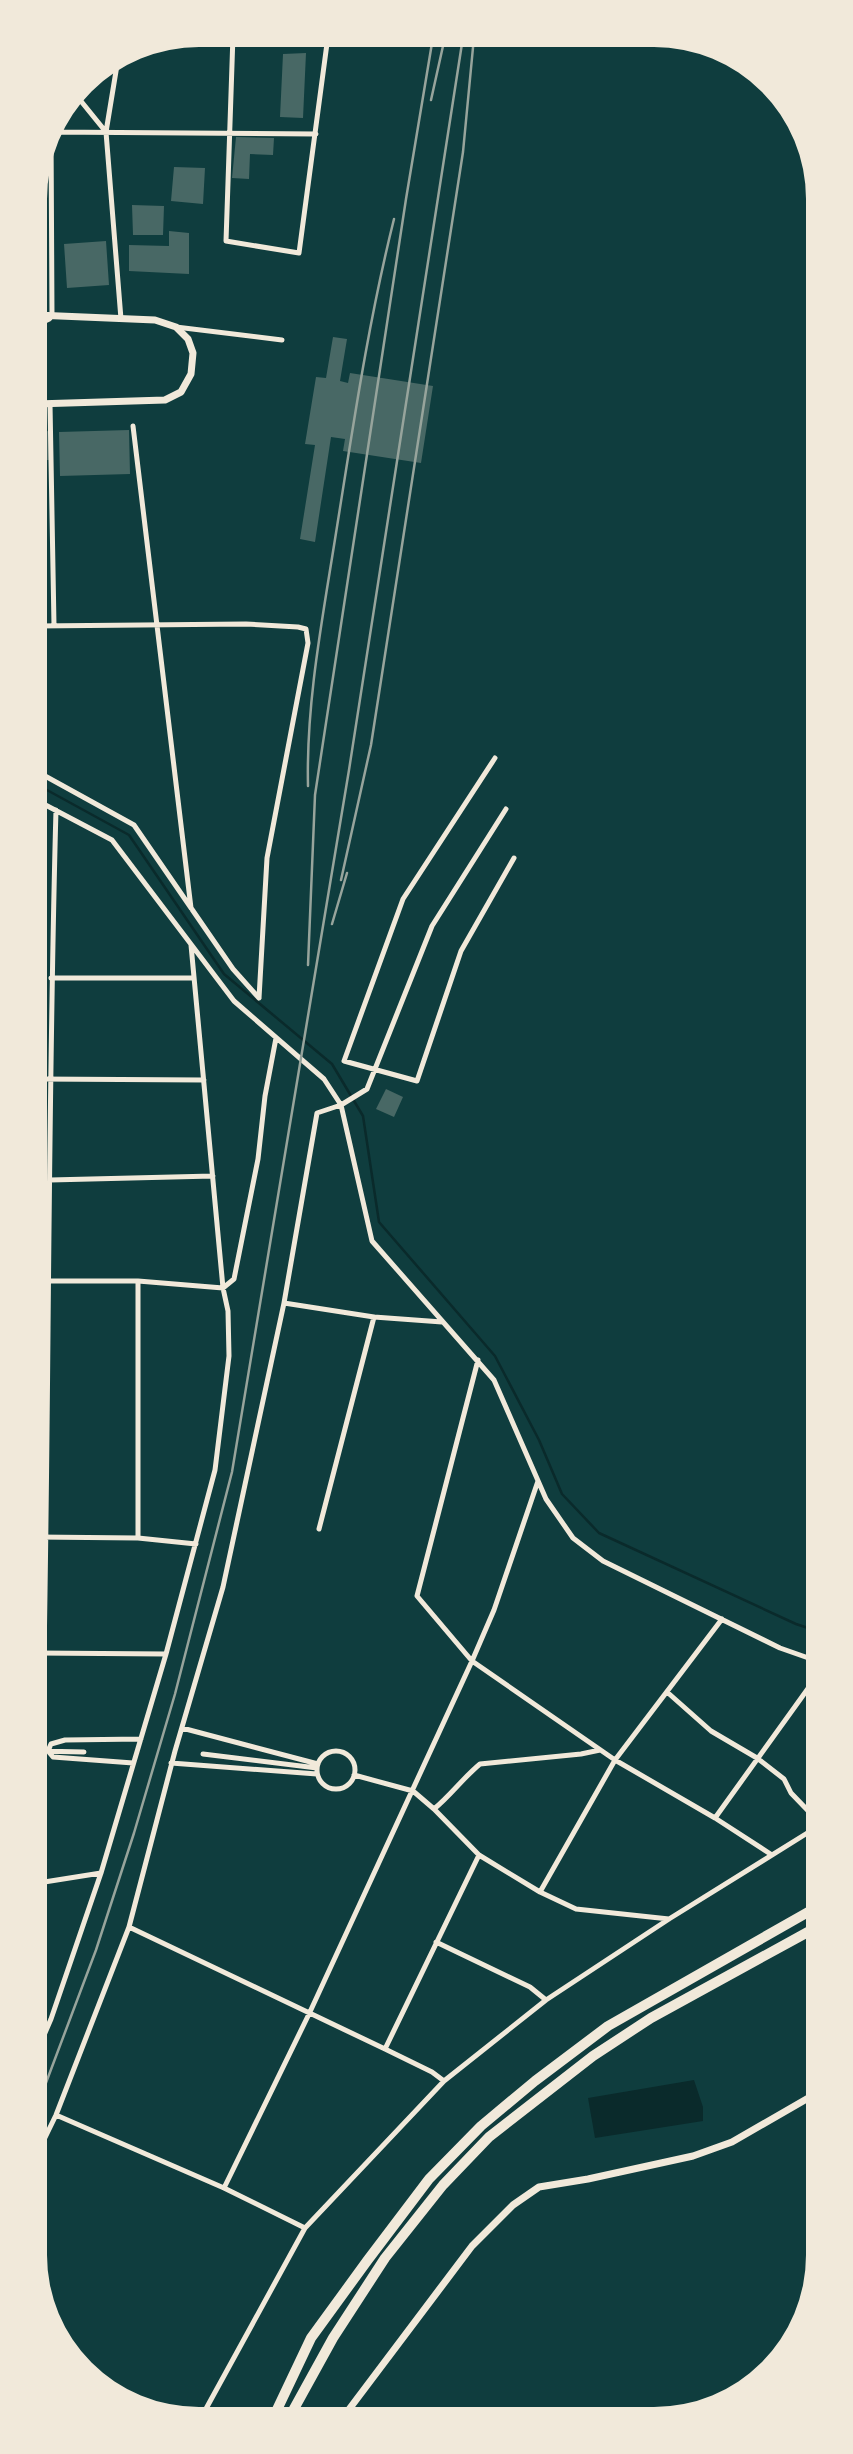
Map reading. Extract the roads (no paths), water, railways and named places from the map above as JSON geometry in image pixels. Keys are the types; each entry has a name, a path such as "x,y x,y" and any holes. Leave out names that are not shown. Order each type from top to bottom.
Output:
{"highway":[{"path":"278,2407 311,2338 429,2179 481,2126 608,2026 805,1914"},
{"path":"295,2407 333,2338 385,2258 443,2185 489,2137 593,2056 651,2018 805,1933"}],"main road":[{"path":"48,316 155,320 176,327 188,339 193,353 191,374 181,392 165,400 128,399 50,404"},
{"path":"48,318 52,316"},
{"path":"351,2407 472,2246 513,2206 539,2187 693,2156 732,2142 805,2100"}],"street":[{"path":"232,48 226,241 299,253 327,48"},
{"path":"116,73 106,132 121,320"},
{"path":"82,103 106,132"},
{"path":"63,131 316,134"},
{"path":"51,165 52,316"},
{"path":"176,327 282,340"},
{"path":"50,404 54,625"},
{"path":"133,426 191,908"},
{"path":"48,625 246,624 298,626 306,629 308,643 267,858 259,998 233,969 134,825 48,777"},
{"path":"495,758 403,899 344,1061 417,1081 461,951 514,858"},
{"path":"48,806 112,841 234,1001 324,1079 343,1104 372,1241 494,1380 546,1499 573,1538 603,1561 780,1648 805,1657"},
{"path":"47,2133 130,1927 172,1763 223,1587 284,1303 317,1114 343,1104 367,1090 432,926 506,809"},
{"path":"47,1265 56,810"},
{"path":"47,2028 101,1873 166,1654 215,1470 229,1356 228,1311 223,1288 191,945"},
{"path":"51,978 192,978"},
{"path":"47,1281 138,1282 223,1288 234,1279 258,1159 265,1096 276,1038"},
{"path":"48,1079 204,1080"},
{"path":"50,1180 213,1176"},
{"path":"138,1282 138,1538"},
{"path":"284,1303 374,1317 442,1322"},
{"path":"319,1529 374,1317"},
{"path":"478,1360 417,1597 472,1661 615,1760 715,1818 772,1855"},
{"path":"224,2188 309,2014 472,1661 494,1610 538,1481"},
{"path":"47,1537 138,1538 196,1544"},
{"path":"540,1892 615,1760 722,1619"},
{"path":"47,1653 166,1654"},
{"path":"667,1692 711,1731 757,1758 784,1779 805,1807"},
{"path":"715,1818 805,1692"},
{"path":"182,1728 317,1768"},
{"path":"47,1747 65,1740 141,1739"},
{"path":"434,1809 480,1764 581,1755 600,1750"},
{"path":"47,1751 84,1752"},
{"path":"330,1752 342,1752 352,1759 354,1775 350,1784 338,1790 325,1787 317,1768 330,1752"},
{"path":"47,1754 53,1757 133,1763"},
{"path":"203,1754 317,1768"},
{"path":"172,1763 317,1768"},
{"path":"354,1775 413,1791 479,1855 540,1892 576,1909 668,1919"},
{"path":"207,2407 305,2228 444,2081 546,2000 668,1919 805,1834"},
{"path":"385,2049 479,1855"},
{"path":"47,1881 101,1873"},
{"path":"130,1927 385,2049 444,2081"},
{"path":"436,1942 530,1987 546,2000"},
{"path":"56,2115 224,2188 305,2228"}],"water":[{"path":"694,2080 703,2107 703,2121 595,2138 588,2098"}],"waterway":[{"path":"48,790 129,835 224,974 332,1064 363,1116 379,1222 495,1356 539,1440 562,1494 599,1533 805,1627"}],"railway":[{"path":"308,965 315,795 431,47"},
{"path":"431,100 443,47"},
{"path":"47,2080 96,1950 134,1833 175,1694 232,1472 349,770 461,47"},
{"path":"341,880 371,745 463,152 473,47"},
{"path":"308,786 310,722 321,627 362,375 394,219"},
{"path":"332,924 347,873"}]}
